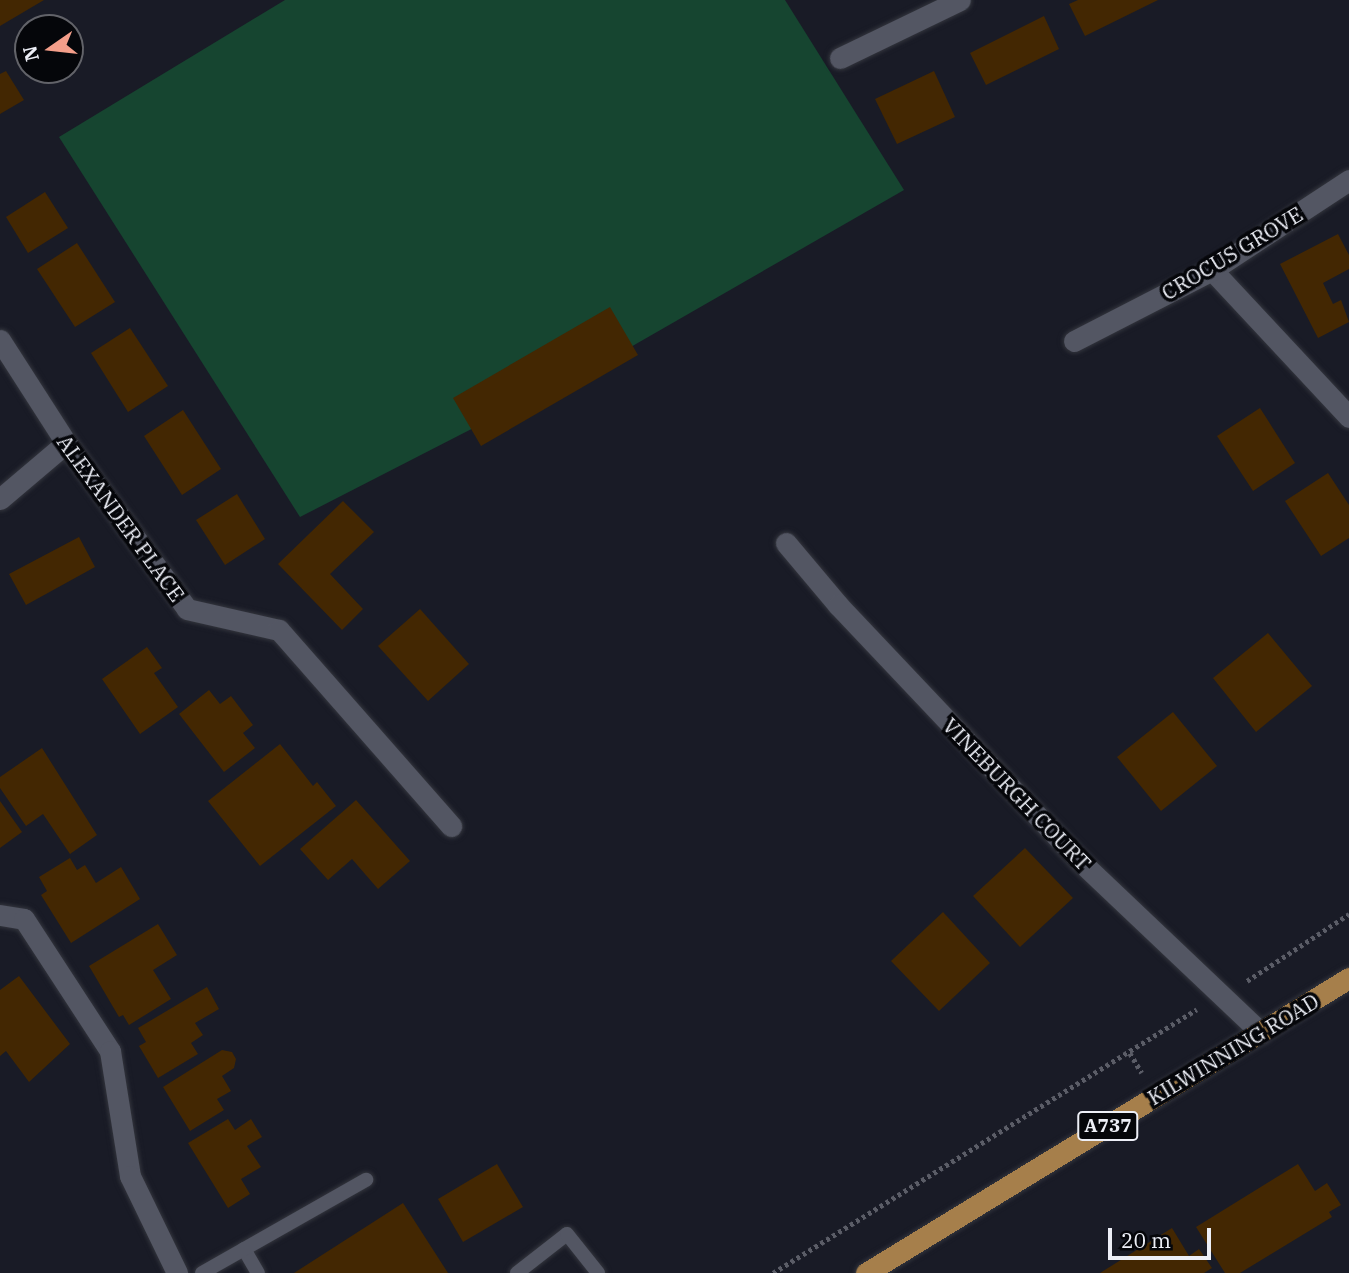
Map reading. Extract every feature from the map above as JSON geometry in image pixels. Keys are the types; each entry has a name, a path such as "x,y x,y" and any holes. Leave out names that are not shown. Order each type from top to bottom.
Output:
{"main road":[{"name":"KILWINNING ROAD","path":"866,1273 1349,978"}],"street":[{"path":"840,58 960,0"},
{"name":"CROCUS GROVE","path":"1074,341 1212,270 1349,180"},
{"path":"1212,270 1349,417"},
{"name":"ALEXANDER PLACE","path":"0,340 66,443 187,609 279,630 451,826"},
{"path":"0,499 66,443"},
{"name":"VINEBURGH COURT","path":"786,544 838,605 1079,860 1261,1032"},
{"path":"0,915 24,919 110,1051 130,1177 177,1273"}],"lane":[{"path":"202,1273 366,1180"},
{"path":"517,1273 567,1234 598,1273"},
{"path":"244,1249 258,1273"}],"path":[{"path":"773,1273 1220,993 1252,978 1349,914"}],"green space":[{"path":"285,0 785,0 904,190 629,348 300,517 59,137"}],"building":[{"path":"0,0 44,0 20,14 14,14 14,18 0,26"},
{"path":"1078,0 1158,0 1085,36 1069,4"},
{"path":"1044,16 1059,49 986,85 970,53"},
{"path":"6,71 24,100 0,114 0,74"},
{"path":"934,71 955,117 897,144 875,99"},
{"path":"45,192 68,228 28,253 6,217"},
{"path":"1338,234 1349,255 1349,269 1323,283 1333,304 1341,300 1349,322 1318,338 1280,264"},
{"path":"77,243 115,302 75,327 37,269"},
{"path":"610,307 638,355 481,446 453,398"},
{"path":"130,328 168,386 128,412 91,353"},
{"path":"1260,408 1295,463 1253,491 1217,436"},
{"path":"183,410 221,469 182,495 144,436"},
{"path":"1328,473 1349,505 1349,538 1321,556 1285,501"},
{"path":"237,494 265,539 225,565 196,520"},
{"path":"343,501 374,532 330,574 363,609 342,630 278,564"},
{"path":"79,537 95,567 26,605 9,574"},
{"path":"420,609 469,664 428,701 378,646"},
{"path":"1268,633 1312,686 1256,732 1213,678"},
{"path":"147,647 162,668 154,673 178,707 140,734 102,679"},
{"path":"209,690 220,704 231,696 253,725 243,733 255,748 224,772 179,714"},
{"path":"1173,712 1217,766 1161,811 1117,757"},
{"path":"280,744 313,786 317,782 336,806 260,866 208,801"},
{"path":"42,748 97,835 70,854 43,814 26,826 0,788 0,777"},
{"path":"356,800 410,861 378,889 352,859 328,880 300,849"},
{"path":"0,801 22,832 0,848"},
{"path":"1025,848 1073,898 1020,947 973,896"},
{"path":"70,858 77,870 85,865 96,883 121,867 140,899 71,943 41,895 47,891 39,877"},
{"path":"943,912 990,963 939,1011 891,961"},
{"path":"158,924 177,955 153,970 171,999 129,1025 123,1015 119,1017 89,966"},
{"path":"19,976 70,1044 29,1082 6,1051 0,1056 0,990"},
{"path":"207,987 219,1009 195,1023 203,1035 191,1043 198,1054 158,1078 139,1046 146,1042 138,1028"},
{"path":"222,1050 232,1052 236,1059 234,1068 222,1076 231,1091 217,1099 224,1110 190,1131 163,1087"},
{"path":"228,1119 235,1130 251,1119 262,1137 247,1146 261,1167 241,1179 250,1194 228,1208 188,1143"},
{"path":"497,1164 523,1207 463,1242 438,1199"},
{"path":"1298,1164 1315,1191 1327,1183 1341,1205 1329,1212 1332,1217 1240,1273 1225,1273 1196,1227"},
{"path":"403,1203 448,1273 294,1273"},
{"path":"1172,1228 1189,1256 1199,1249 1212,1268 1204,1273 1100,1273"}]}
